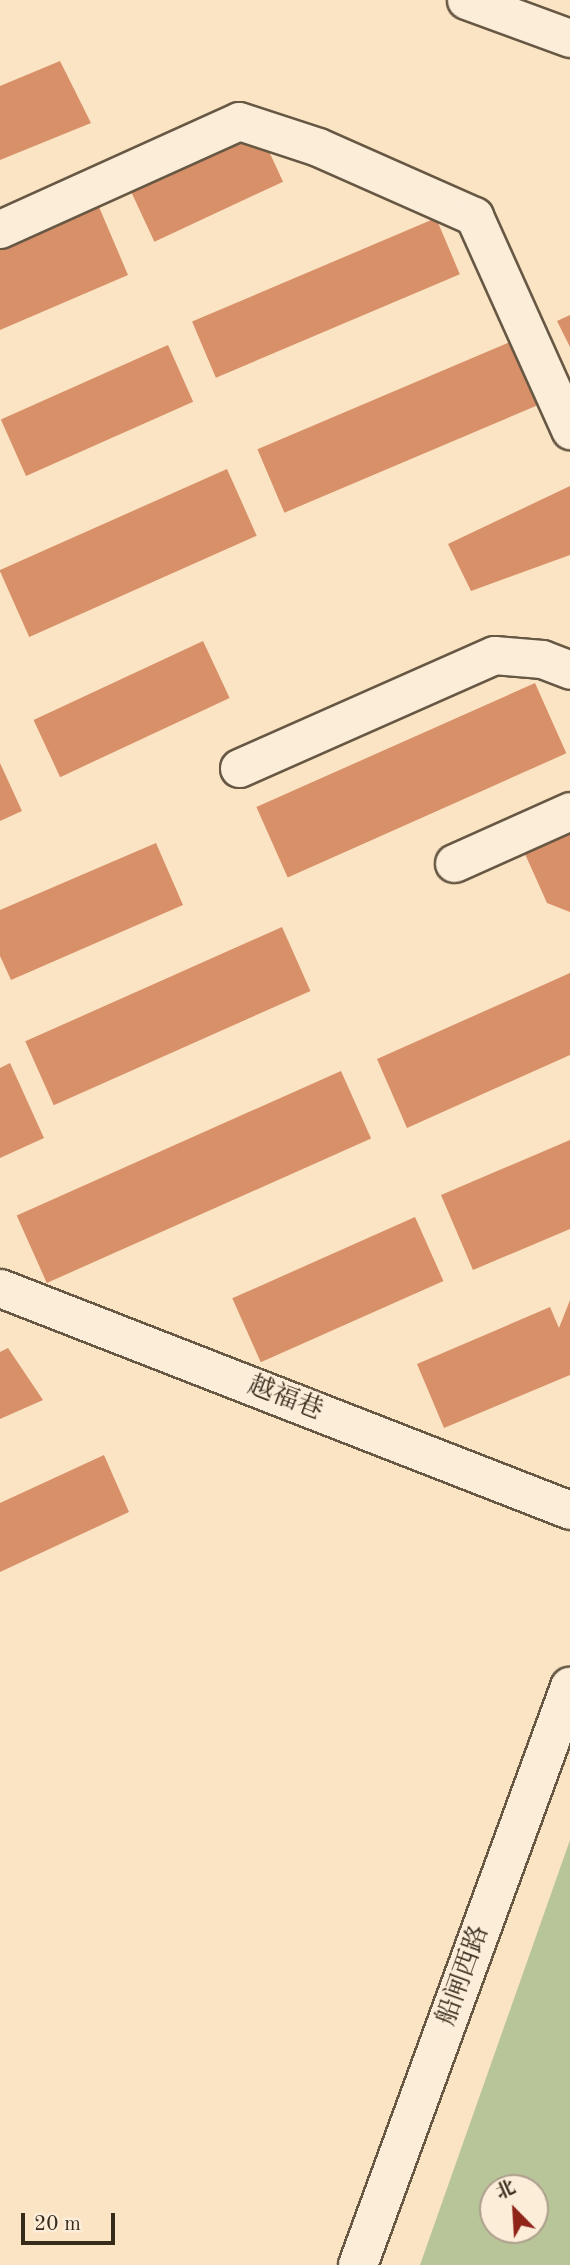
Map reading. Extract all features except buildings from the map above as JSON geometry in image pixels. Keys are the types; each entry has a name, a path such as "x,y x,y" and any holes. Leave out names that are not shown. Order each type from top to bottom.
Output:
{"street":[{"path":"466,0 570,38"},
{"path":"0,229 239,121 318,147 474,216 570,430"},
{"path":"239,768 494,655 542,659 570,670"},
{"path":"454,863 570,811"},
{"name":"越福巷","path":"0,1288 570,1510"},
{"name":"船闸西路","path":"358,2265 570,1687"}],"green space":[{"path":"570,1840 570,2265 420,2265"}]}
